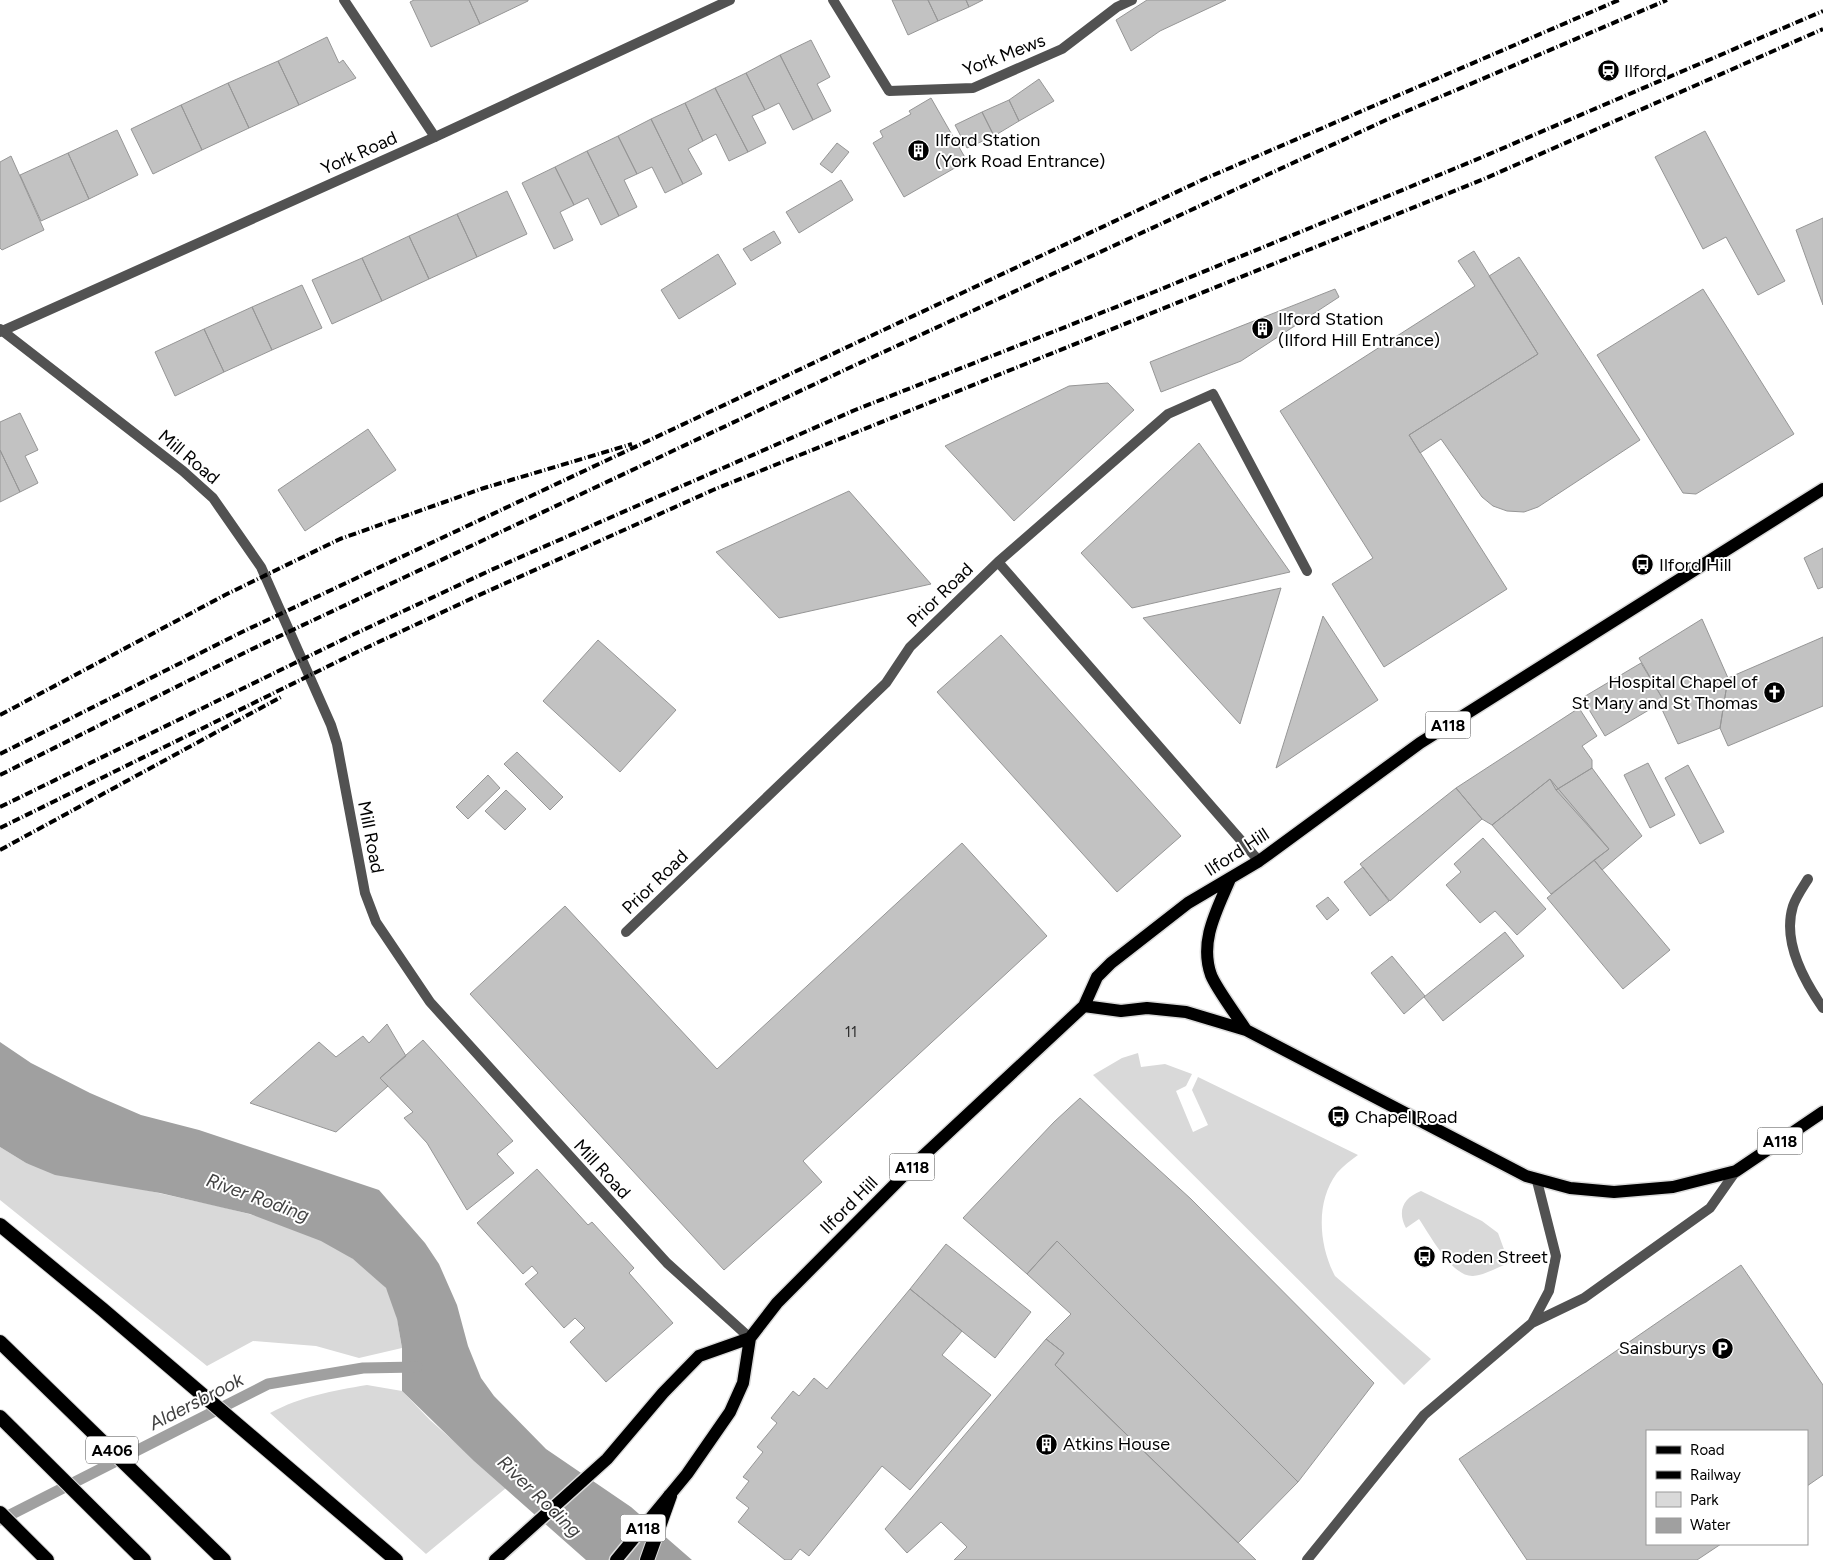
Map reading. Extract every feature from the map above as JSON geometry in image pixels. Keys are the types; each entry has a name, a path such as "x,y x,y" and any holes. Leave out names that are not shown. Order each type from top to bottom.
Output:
{"highway":[{"path":"0,1225 102,1309 396,1560"},
{"name":"A406","path":"0,1342 224,1560"},
{"path":"0,1417 144,1560"},
{"path":"647,1560 670,1496"},
{"path":"0,1513 47,1560"}],"main road":[{"name":"Ilford Hill","path":"750,1338 796,1284 921,1158 1084,1006 1097,978 1111,964 1188,903 1259,861 1420,743 1823,489"},
{"path":"1230,879 1208,929 1207,950 1211,975 1246,1030"},
{"name":"A118","path":"1084,1006 1121,1011 1147,1008 1186,1012 1246,1030 1537,1181 1570,1188 1614,1192 1672,1187 1736,1170 1823,1112"},
{"path":"495,1560 607,1459 663,1393 699,1356 750,1338"},
{"name":"A118","path":"616,1560 670,1496 730,1412 743,1383 750,1338"}],"street":[{"path":"344,0 435,136"},
{"name":"York Road","path":"1,330 435,136 730,0"},
{"name":"York Mews","path":"833,0 889,91 973,88 1062,49 1118,7 1132,0"},
{"name":"Mill Road","path":"1,330 183,471 213,498 262,567 330,725 337,744 366,893 376,922 430,1002 667,1263 750,1338"},
{"path":"998,562 1168,414 1213,394 1307,571"},
{"name":"Prior Road","path":"626,932 886,683 910,647 998,562 1259,861"},
{"path":"1808,879 1793,906 1790,933 1805,983 1823,1008"},
{"path":"1307,1560 1424,1415 1532,1323 1584,1298 1710,1208 1736,1170"},
{"path":"1532,1323 1549,1291 1556,1256 1537,1181"}],"green space":[{"path":"1138,1053 1141,1067 1165,1064 1192,1074 1186,1086 1176,1091 1193,1132 1208,1125 1192,1090 1198,1077 1358,1155 1337,1173 1325,1197 1322,1210 1322,1224 1325,1251 1335,1276 1431,1359 1404,1385 1093,1075 1122,1058"},
{"path":"0,1147 26,1163 222,1207 282,1224 311,1235 338,1249 363,1266 385,1287 392,1299 402,1348 359,1358 316,1346 253,1341 207,1366 0,1200"},
{"path":"1421,1191 1482,1221 1498,1233 1509,1263 1487,1273 1473,1276 1457,1270 1442,1254 1419,1219 1406,1228 1403,1222 1403,1206 1410,1197"},
{"path":"367,1385 402,1391 430,1420 506,1488 426,1554 270,1413 306,1398"}],"water":[{"name":"River Roding","path":"0,1042 31,1063 90,1093 141,1115 199,1130 379,1190 425,1243 439,1264 457,1305 468,1346 481,1378 494,1396 546,1449 631,1507 692,1560 586,1560 474,1461 402,1391 402,1348 397,1319 386,1288 353,1259 321,1241 250,1214 160,1193 55,1175 26,1163 0,1147"}],"building":[{"path":"414,0 469,0 480,24 431,47 410,2"},
{"path":"469,0 528,0 528,1 480,24"},
{"path":"892,0 928,0 938,21 908,35"},
{"path":"928,0 966,0 969,7 938,21"},
{"path":"966,0 983,0 969,7"},
{"path":"1147,0 1226,0 1160,31 1131,51 1116,20"},
{"path":"327,37 339,63 343,60 356,78 299,105 278,61"},
{"path":"811,40 830,77 817,84 831,111 813,120 780,55"},
{"path":"780,55 813,120 793,130 779,103 765,110 746,73"},
{"path":"278,61 299,105 249,128 228,83"},
{"path":"746,73 765,110 752,116 766,143 748,152 715,88"},
{"path":"1039,79 1054,101 1019,121 1009,100"},
{"path":"228,83 249,128 202,150 181,105"},
{"path":"715,88 748,152 729,161 716,134 703,141 685,103"},
{"name":"Ilford Station (York Road Entrance)","path":"931,98 967,161 904,197 873,143 883,137 880,131 911,114 909,111"},
{"path":"1009,100 1019,121 994,136 982,112"},
{"path":"685,103 703,141 688,149 702,174 683,184 651,119"},
{"path":"181,105 202,150 153,174 131,129"},
{"path":"982,112 994,136 967,148 955,125"},
{"path":"651,119 683,184 665,193 652,167 637,174 618,136"},
{"path":"117,130 138,175 89,199 68,153"},
{"path":"1705,131 1785,281 1758,295 1726,237 1703,249 1655,157"},
{"path":"618,136 637,174 624,180 637,207 619,216 587,151"},
{"path":"837,143 849,152 832,173 820,164"},
{"path":"587,151 619,216 601,225 588,198 574,205 555,167"},
{"path":"68,153 89,199 41,221 20,175"},
{"path":"11,156 44,230 2,250 0,248 0,162"},
{"path":"555,167 574,205 560,212 573,240 554,249 522,183"},
{"path":"841,180 853,200 799,233 786,212"},
{"path":"507,191 527,234 477,257 457,214"},
{"path":"457,214 477,257 429,279 409,236"},
{"path":"1823,218 1823,305 1796,230"},
{"path":"774,231 781,243 751,261 743,249"},
{"path":"409,236 429,279 382,301 362,258"},
{"path":"1474,251 1538,354 1409,435 1507,589 1384,667 1332,584 1373,558 1280,411 1475,286 1458,261"},
{"path":"718,254 736,284 679,319 661,290"},
{"path":"1519,257 1640,440 1538,507 1524,512 1507,511 1493,506 1482,497 1441,439 1420,453 1409,435 1538,354 1489,276"},
{"path":"362,258 382,301 332,324 312,280"},
{"path":"302,285 322,328 272,350 252,307"},
{"name":"Ilford Station (Ilford Hill Entrance)","path":"1335,289 1339,297 1241,361 1161,392 1150,362"},
{"path":"1703,289 1794,434 1696,494 1683,493 1597,355"},
{"path":"252,307 272,350 224,372 204,329"},
{"path":"204,329 224,372 175,396 155,352"},
{"path":"1108,383 1134,410 1014,521 945,446 1069,386"},
{"path":"20,413 38,450 25,456 38,483 20,492 0,450 0,422"},
{"path":"368,429 396,470 305,531 278,490"},
{"path":"1199,443 1290,572 1132,608 1081,553"},
{"path":"0,450 20,492 0,502"},
{"path":"849,491 931,584 779,618 716,552"},
{"path":"1823,548 1823,587 1818,589 1804,558"},
{"path":"1281,588 1240,724 1143,618"},
{"path":"1323,616 1378,700 1276,768"},
{"path":"1702,619 1728,678 1720,728 1678,744 1659,703 1664,701 1639,658"},
{"path":"1001,635 1181,836 1117,892 937,692"},
{"name":"Hospital Chapel of St Mary and St Thomas","path":"1823,637 1823,706 1728,746 1720,728 1728,678"},
{"path":"598,640 676,710 620,772 543,701"},
{"path":"1641,663 1664,701 1605,736 1582,698"},
{"path":"1579,708 1597,736 1582,746 1592,760 1592,768 1556,790 1550,779 1492,825 1482,819 1456,788"},
{"path":"517,752 563,797 550,810 504,764"},
{"path":"1648,763 1675,815 1650,828 1624,775"},
{"path":"1688,765 1724,832 1700,844 1665,778"},
{"path":"1592,768 1642,836 1602,870 1594,860 1609,849 1556,790"},
{"path":"488,775 500,788 468,819 456,807"},
{"path":"1550,779 1609,849 1551,894 1492,825"},
{"path":"1456,788 1482,819 1390,901 1360,864"},
{"path":"506,790 526,809 505,830 485,811"},
{"path":"1483,838 1546,909 1517,935 1495,911 1480,923 1446,885 1461,872 1454,864"},
{"path":"962,843 1047,936 803,1161 822,1182 724,1270 470,994 565,906 717,1069"},
{"path":"1594,860 1670,950 1623,989 1547,898"},
{"path":"1363,867 1389,901 1370,916 1344,882"},
{"path":"1328,897 1339,910 1327,920 1316,906"},
{"path":"1505,932 1524,956 1443,1021 1424,997"},
{"path":"1392,956 1425,996 1404,1014 1371,973"},
{"path":"387,1024 406,1056 380,1078 388,1086 336,1132 250,1103 319,1042 336,1057 363,1036 369,1043"},
{"path":"423,1040 513,1141 497,1154 514,1173 467,1210 427,1143 404,1118 413,1112 380,1078"},
{"path":"1080,1098 1191,1199 1374,1383 1298,1482 1057,1241 1027,1274 963,1218 1054,1122"},
{"path":"537,1169 588,1225 592,1222 634,1268 629,1273 673,1323 606,1382 570,1342 585,1328 575,1318 564,1328 525,1284 538,1273 532,1266 523,1274 477,1223"},
{"path":"1057,1241 1298,1482 1238,1543 1055,1365 1064,1353 1046,1339 1071,1314 1027,1274"},
{"path":"946,1244 1031,1312 995,1358 910,1289"},
{"name":"Sainsburys","path":"1741,1265 1823,1385 1823,1475 1808,1485 1808,1430 1646,1430 1646,1545 1720,1545 1697,1560 1527,1560 1459,1459"},
{"path":"910,1289 962,1331 942,1355 991,1395 910,1490 882,1466 809,1556 800,1549 791,1560 785,1560 738,1522 749,1508 736,1498 749,1481 743,1477 763,1452 757,1447 777,1423 771,1418 793,1391 799,1396 814,1378 827,1389"},
{"name":"Atkins House","path":"1046,1339 1064,1353 1055,1365 1256,1560 954,1560 967,1547 941,1522 907,1553 885,1529"}],"waterway":[{"name":"Aldersbrook","path":"0,1520 268,1384 363,1368 417,1367"}],"railway":[{"path":"0,754 242,632 1202,180 1619,0"},
{"path":"0,775 250,650 851,367 1386,120 1667,0"},
{"path":"0,807 346,638 491,570 855,410 1154,292 1473,161 1823,11"},
{"path":"0,828 353,654 713,490 1484,179 1823,29"},
{"path":"0,715 225,595 340,539 484,488 632,444"},
{"path":"0,850 281,697"}],"place":[{"name":"Ilford","path":"1608,71"},
{"name":"Ilford Station (York Road Entrance)","path":"919,150"},
{"name":"Ilford Station (Ilford Hill Entrance)","path":"1262,329"},
{"name":"Ilford Hill","path":"1643,565"},
{"name":"Hospital Chapel of St Mary and St Thomas","path":"1774,692"},
{"name":"Chapel Road","path":"1339,1117"},
{"name":"Roden Street","path":"1425,1257"},
{"name":"Sainsburys","path":"1722,1348"},
{"name":"Atkins House","path":"1047,1444"}]}
